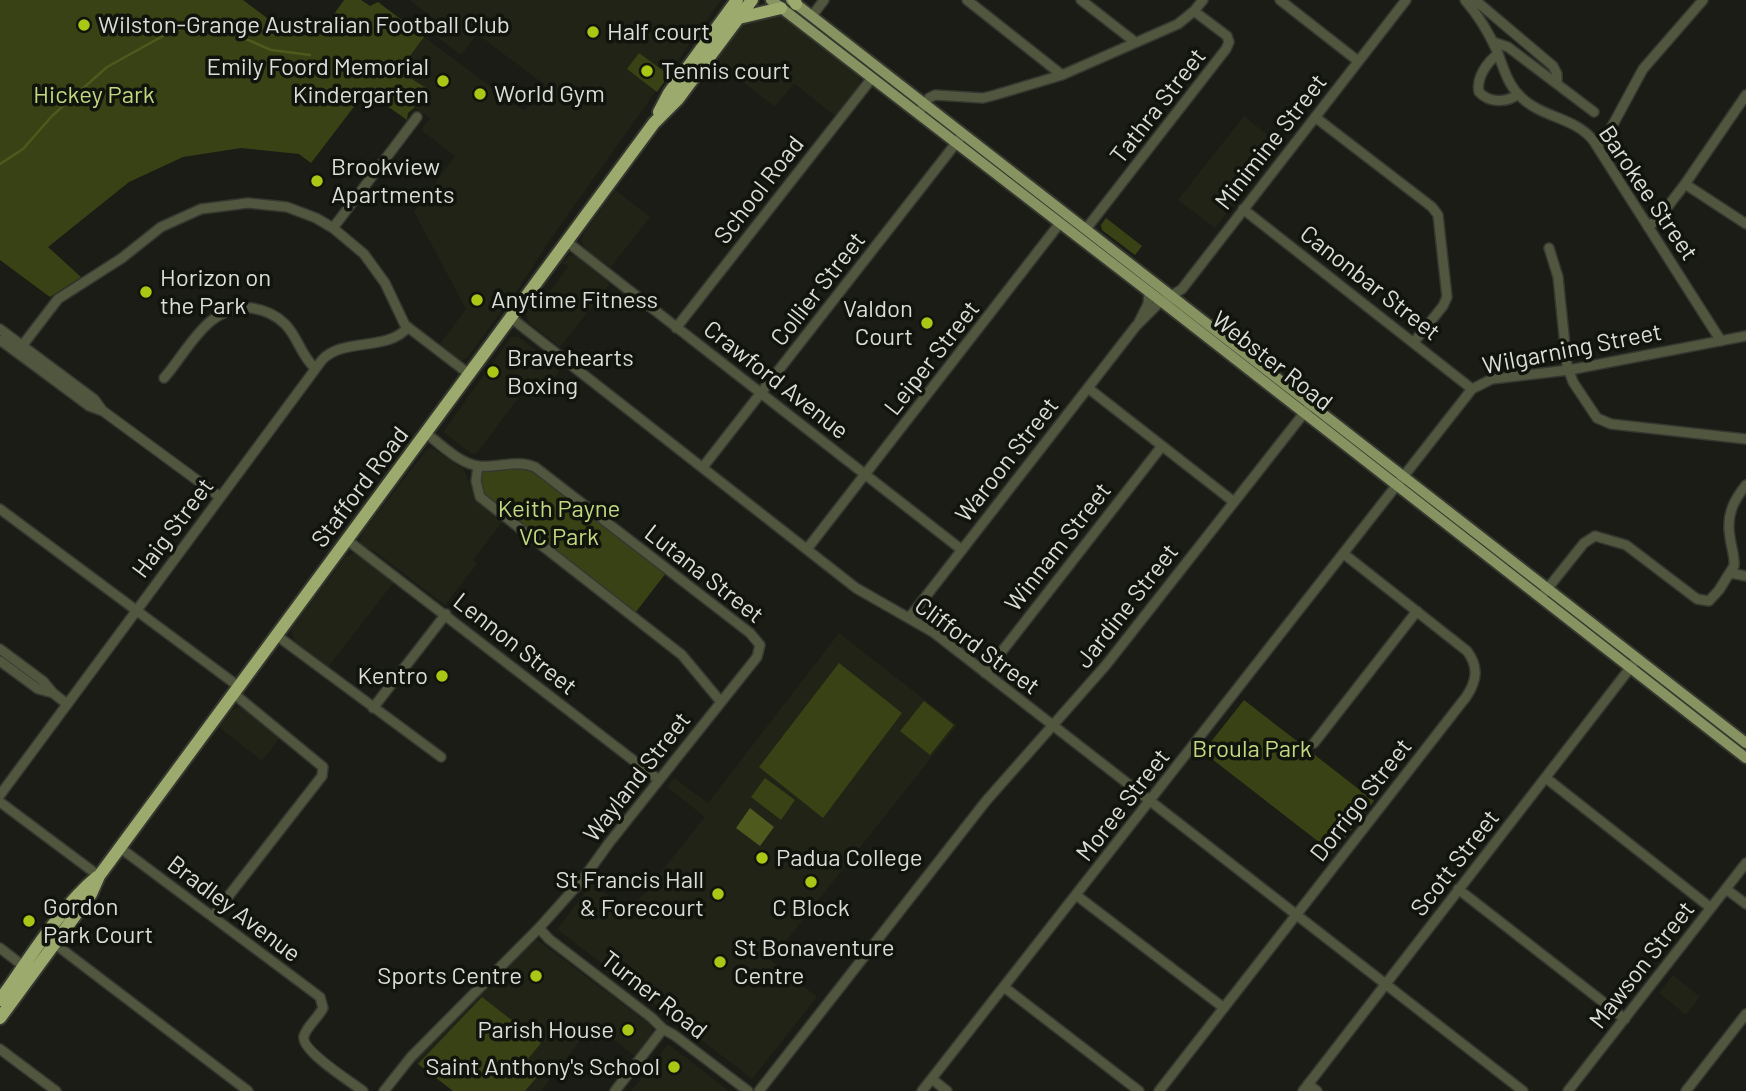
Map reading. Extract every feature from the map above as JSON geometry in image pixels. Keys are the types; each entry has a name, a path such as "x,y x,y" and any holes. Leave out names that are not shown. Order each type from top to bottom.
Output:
{"highway":[{"name":"Stafford Road","path":"654,123 669,93 737,0"},
{"name":"Stafford Road","path":"0,1000 55,944 91,894 99,876 566,241 654,123 678,99 752,0"},
{"path":"739,18 786,2"},
{"name":"Stafford Road","path":"0,1018 83,888 99,876"}],"main road":[{"name":"Webster Road","path":"786,2 812,16 921,108 1173,295 1308,408"},
{"name":"Webster Road","path":"786,2 872,78 921,108"},
{"name":"Webster Road","path":"960,138 1060,223 1308,408 1545,592 1746,758"},
{"name":"Webster Road","path":"1634,663 1746,743"}],"street":[{"path":"812,16 824,0"},
{"path":"967,0 1062,75"},
{"path":"1081,0 1135,43"},
{"path":"921,108 931,96 983,98 1062,75 1178,24 1203,0"},
{"path":"1280,0 1358,61"},
{"name":"Minimine Street","path":"1162,301 1182,289 1406,0"},
{"name":"Barokee Street","path":"1465,0 1493,42 1518,94 1538,110 1577,125 1597,146 1721,341"},
{"name":"Barokee Street","path":"1475,0 1553,66 1557,74 1556,84"},
{"path":"1597,146 1610,131 1643,69 1703,0"},
{"name":"Tathra Street","path":"1086,229 1226,49 1229,42 1227,36 1194,11"},
{"name":"Barokee Street","path":"1493,42 1505,45 1594,112"},
{"path":"1498,54 1491,59 1479,80 1479,92 1488,98 1504,100 1510,100 1518,94"},
{"name":"School Road","path":"676,328 872,78"},
{"path":"1648,227 1659,218 1685,184 1746,95"},
{"path":"332,228 417,117"},
{"path":"1315,117 1438,215 1447,297 1414,342"},
{"name":"Collier Street","path":"703,467 960,138"},
{"path":"1685,184 1746,224"},
{"path":"22,346 58,299 110,266 161,227 193,212 241,203 281,206 316,218 332,228 364,254 385,283 401,319 408,327 469,374"},
{"name":"Canonbar Street","path":"1243,209 1472,389"},
{"name":"Leiper Street","path":"807,549 1060,223"},
{"name":"Crawford Avenue","path":"566,241 962,550"},
{"path":"1549,248 1558,276 1569,370 1576,389 1595,415 1604,422 1746,439"},
{"name":"Waroon Street","path":"909,618 1136,326 1149,304 1149,292"},
{"name":"Waroon Street","path":"1136,326 1162,301"},
{"path":"164,378 205,326 222,313 237,308 260,309 284,323 304,356 315,368"},
{"name":"Clifford Street","path":"510,317 869,597 933,632 1523,1091"},
{"name":"Haig Street","path":"1,802 67,704 315,368 329,354 396,337 408,327"},
{"path":"0,329 94,399 103,411"},
{"name":"Wilgarning Street","path":"1400,480 1472,389 1492,379 1569,370 1746,336"},
{"path":"0,340 220,497"},
{"path":"1088,388 1234,502"},
{"name":"Jardine Street","path":"759,1091 999,784 1099,673 1308,408"},
{"path":"426,433 461,459 478,466 476,481 480,496 682,655 720,702"},
{"name":"Winnam Street","path":"985,673 1162,446"},
{"name":"Lutana Street","path":"478,466 521,463 535,467 750,633 760,645"},
{"name":"Moree Street","path":"922,1091 1400,480"},
{"path":"1545,592 1584,543 1595,536 1626,545 1700,601 1707,602 1731,573 1734,559 1729,516 1733,503 1746,485"},
{"path":"0,509 136,610 236,690 323,766 321,776 213,916"},
{"name":"Lennon Street","path":"347,540 659,780"},
{"name":"Dorrigo Street","path":"1159,1091 1466,697 1475,681 1475,666 1467,651 1344,554"},
{"path":"1731,573 1746,576"},
{"path":"1314,743 1417,611"},
{"path":"373,708 446,614"},
{"path":"276,635 440,757"},
{"name":"Wayland Street","path":"384,1091 411,1057 583,879 757,657 760,645"},
{"path":"0,649 43,681 67,704"},
{"path":"0,661 38,689 53,693"},
{"name":"Scott Street","path":"1305,1087 1634,663"},
{"path":"1546,778 1711,908"},
{"path":"1,802 99,876"},
{"name":"Bradley Avenue","path":"120,848 311,990 323,1003 321,1013 305,1035 304,1042 313,1053 363,1091"},
{"name":"Mawson Street","path":"1568,1091 1746,863"},
{"path":"1458,889 1625,1019"},
{"path":"1726,889 1746,904"},
{"path":"1076,895 1224,1008"},
{"name":"Turner Road","path":"538,928 652,1018 663,1030 748,1091"},
{"path":"55,944 248,1091"},
{"path":"0,948 29,970"},
{"path":"1004,987 1139,1091"},
{"path":"1686,1091 1746,1014"},
{"path":"615,1091 663,1030"},
{"path":"0,1049 56,1091"},
{"path":"932,1079 947,1091"},
{"path":"1305,1087 1318,1091"}],"shaded area":[{"path":"410,0 721,0 556,231 516,292 468,357 462,361 451,356 440,344 466,309 414,212 455,156 421,130 430,118 414,108 399,72 424,37 524,111 545,85 477,34 461,55 433,34 440,24"},
{"path":"777,13 858,73 858,87 835,116 794,83 775,107 713,59 745,21"},
{"path":"1244,116 1280,145 1215,228 1178,200"},
{"path":"615,190 650,217 611,267 586,251 581,240"},
{"path":"569,255 577,257 610,284 560,347 529,323 526,314 534,301 543,301 569,265 561,264"},
{"path":"511,337 519,337 560,370 538,399 522,393 477,453 472,454 443,432"},
{"path":"428,448 434,449 464,470 476,500 503,521 473,560 477,564 445,605 373,550 363,547 360,541 363,532"},
{"path":"354,553 394,582 328,667 294,641 291,630 345,557"},
{"name":"Padua College","path":"839,633 957,725 771,960 817,997 752,1079 557,929 592,884 630,911 705,817 667,787 674,778 708,803"},
{"path":"240,707 280,738 262,761 219,727 233,709"},
{"path":"750,808 774,827 760,846 736,828"},
{"path":"536,939 652,1026 652,1033 635,1056 593,1024 541,1091 453,1091 413,1060"},
{"path":"1673,975 1700,997 1686,1015 1659,993"},
{"name":"Saint Anthony's School","path":"668,1044 729,1091 631,1091"}],"green space":[{"name":"Hickey Park","path":"0,0 243,0 279,27 286,23 297,27 301,36 322,31 344,0 361,0 370,6 378,2 424,37 399,71 426,88 408,113 407,120 366,91 311,163 299,154 241,148 183,157 129,182 48,247 81,277 50,297 0,260"},
{"name":"Tennis court","path":"639,53 669,75 657,92 627,69"},
{"path":"1106,218 1142,246 1135,255 1102,230 1101,225"},
{"name":"Keith Payne VC Park","path":"531,470 666,573 635,613 484,496 480,472"},
{"path":"839,663 902,713 823,818 759,767"},
{"name":"Broula Park","path":"1244,700 1374,801 1333,853 1203,752"},
{"path":"924,701 954,725 930,755 900,731"},
{"path":"765,778 795,800 781,820 751,797"},
{"path":"482,997 541,1043 528,1059 542,1071 525,1091 453,1091 418,1064"}],"waterway":[{"path":"0,164 23,149 52,116 107,67 172,31 214,25 271,50 310,55"}],"place":[{"name":"Wilston-Grange Australian Football Club","path":"84,25"},
{"name":"Half court","path":"593,32"},
{"name":"Tennis court","path":"647,71"},
{"name":"Emily Foord Memorial Kindergarten","path":"443,81"},
{"name":"World Gym","path":"480,94"},
{"name":"Brookview Apartments","path":"317,181"},
{"name":"Horizon on the Park","path":"146,292"},
{"name":"Anytime Fitness","path":"477,300"},
{"name":"Valdon Court","path":"927,323"},
{"name":"Bravehearts Boxing","path":"493,372"},
{"name":"Kentro","path":"442,676"},
{"name":"Padua College","path":"762,858"},
{"name":"C Block","path":"811,882"},
{"name":"St Francis Hall & Forecourt","path":"718,894"},
{"name":"Gordon Park Court","path":"29,921"},
{"name":"St Bonaventure Centre","path":"720,962"},
{"name":"Sports Centre","path":"536,976"},
{"name":"Parish House","path":"628,1030"},
{"name":"Saint Anthony's School","path":"674,1067"}]}
